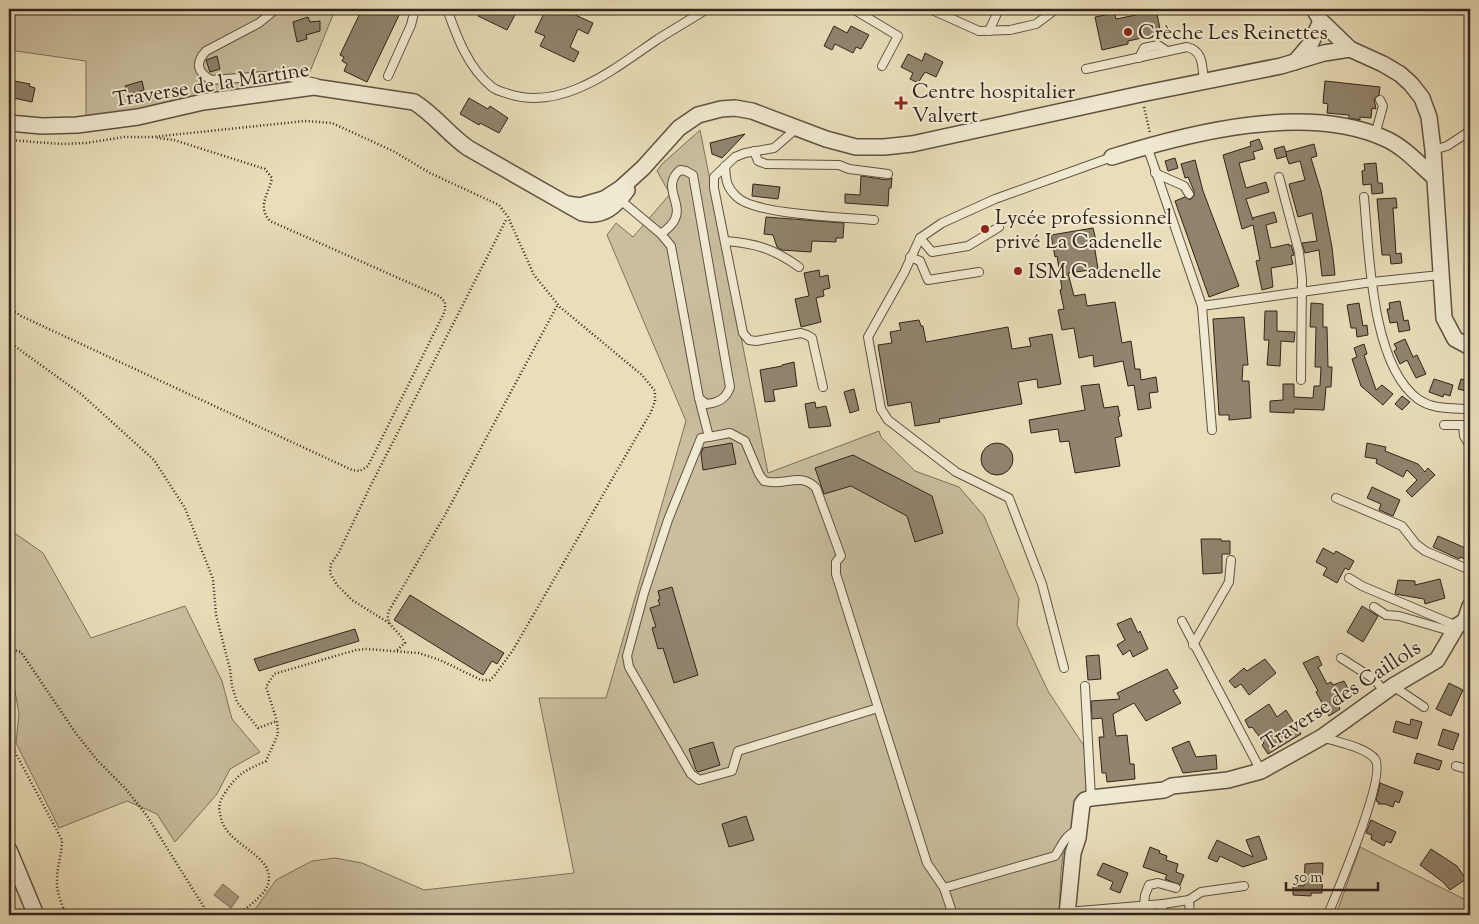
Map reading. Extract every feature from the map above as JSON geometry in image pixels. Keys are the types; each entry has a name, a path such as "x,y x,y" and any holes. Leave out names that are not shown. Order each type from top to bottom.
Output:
{"street":[{"path":"1317,15 1350,49 1400,74 1422,98 1429,117 1444,318 1455,339 1470,347"},
{"path":"1295,62 1311,42 1317,15"},
{"name":"Traverse de la Martine","path":"9,123 42,126 77,125 138,117 203,102 314,87 323,88 414,102 426,109 459,142 468,148 567,204 580,206 617,196 679,128 698,115 716,110 735,108 752,111 826,139 856,147 884,147 912,144 1141,94 1281,66 1324,53 1350,49"},
{"path":"1112,157 1150,145 1240,127 1282,122 1324,123 1341,125 1388,140 1403,150 1434,177"},
{"path":"1403,150 1432,150"},
{"name":"Traverse des Caillols","path":"1091,798 1164,790 1172,786 1228,780 1272,766 1322,737 1389,689 1437,660 1462,626 1470,606"},
{"path":"1067,914 1073,853 1079,831 1082,804 1085,800 1091,798"},
{"path":"9,849 36,915"}],"lane":[{"path":"160,9 180,9"},
{"path":"276,9 259,23 206,50 200,58 198,67 203,75 212,80 280,75 314,82 323,88"},
{"path":"388,76 411,25 415,9"},
{"path":"447,9 455,31 472,65 493,89 518,98 550,97 579,88 618,68 657,40 707,9"},
{"path":"853,9 898,36 882,66"},
{"path":"930,9 979,31 1010,30 1036,24 1054,9"},
{"path":"989,31 999,9"},
{"path":"1086,69 1138,58 1144,48 1158,45 1167,52 1187,47 1194,49 1199,54 1204,82"},
{"path":"1375,135 1382,106 1380,100"},
{"path":"796,128 774,148 754,151 735,157 714,177 714,188 743,333 748,340 756,341 801,333 812,338 823,387"},
{"path":"1432,150 1447,146 1470,131"},
{"path":"1150,145 1155,173 1202,306 1212,430"},
{"path":"754,151 758,161 766,164 839,165 849,169 888,174"},
{"path":"1064,668 1042,584 1009,498 956,472 892,424 881,409 868,337 904,273 920,238 942,223 995,199 1112,157"},
{"path":"725,166 726,182 738,198 750,204 777,211 874,220"},
{"path":"662,234 675,220 677,214 672,182 674,176 680,170 686,171 694,175 730,387 727,396 717,403 706,404 699,398"},
{"path":"1155,173 1184,186 1189,194"},
{"path":"1279,177 1299,252 1302,293 1301,380"},
{"path":"617,196 662,234 671,246 699,398 709,437"},
{"path":"1364,196 1372,282 1382,337 1392,366 1403,383 1418,399 1445,409 1470,409"},
{"path":"920,238 932,252 968,246 999,227"},
{"path":"725,241 743,242 773,250 799,268"},
{"path":"910,257 920,260 928,280 979,272"},
{"path":"1202,306 1440,274"},
{"path":"1444,425 1467,425 1464,436 1470,446"},
{"path":"878,708 738,751 732,770 699,780 690,774 629,667 627,656 644,593 668,520 701,438 730,433 745,441 759,474 764,481 771,483 800,479 810,481 816,488 841,556 836,562 836,574 878,708 926,863 944,888 953,915"},
{"path":"1336,498 1402,526 1425,552 1470,570"},
{"path":"1193,645 1229,582 1230,560"},
{"path":"1349,578 1362,586 1462,626"},
{"path":"1374,607 1391,616 1462,626"},
{"path":"1182,621 1193,645 1261,770"},
{"path":"1340,658 1389,689 1424,706"},
{"path":"1085,686 1091,798"},
{"path":"1322,737 1368,752 1376,760 1378,768 1368,812 1329,912"},
{"path":"1456,766 1470,770"},
{"path":"944,888 1055,856 1069,834 1079,831"},
{"path":"1144,906 1145,895 1149,885 1158,883 1176,888"},
{"path":"1067,914 1189,900 1201,892 1244,886"},
{"path":"1189,900 1190,915"},
{"path":"1160,915 1163,904"}],"path":[{"path":"1141,94 1150,145"},
{"path":"9,140 61,144 86,143 305,120 332,123 393,151 430,173 499,205 508,217 534,275 558,304 642,374 654,391 655,401 652,412 513,650 490,680 481,680 440,660 418,653 366,649 356,650 274,674 266,687 278,734 266,762 248,769 234,779 220,799 219,811 222,823 231,837 263,862 269,879 264,892 238,915"},
{"path":"9,308 21,316 352,470 360,471 368,466 446,311 445,302 439,296 270,221 264,214 263,206 270,190 272,178 265,169 174,140 152,137"},
{"path":"388,652 399,650 405,642 402,637 389,623 352,600 337,585 330,573 331,564 339,552 508,217"},
{"path":"389,623 387,615 397,595 445,515 558,304"},
{"path":"9,342 82,394 154,460 185,508 213,579 216,615 237,702 258,728 276,721"},
{"path":"9,649 21,652 75,732 97,760 125,788 147,816 207,912 212,915"},
{"path":"9,686 13,706 13,743 15,752 62,840 57,880 58,891 66,915"}],"shaded area":[{"path":"9,9 335,10 309,74 309,84 86,121 86,61 9,50"},
{"path":"700,130 768,473 879,431 881,437 915,471 959,487 984,516 1019,599 1017,625 1048,691 1084,746 1086,795 1078,796 1074,837 1063,854 1059,915 251,915 276,880 312,861 335,858 362,863 424,890 574,873 539,698 606,698 686,421 607,235 616,223 633,237 670,194 657,171 662,164"},
{"path":"9,529 43,553 91,638 185,606 222,681 232,719 260,752 230,769 217,794 175,842 157,814 127,801 59,828 16,743 19,714 15,691 9,675"},
{"path":"1360,847 1470,902 1470,915 1336,915"},
{"path":"223,884 239,897 231,908 214,895"}],"building":[{"path":"362,9 402,9 367,82 344,71 347,64 342,61 344,57 340,55"},
{"path":"482,9 518,9 507,30 478,16"},
{"path":"546,9 562,9 593,23 588,34 578,29 570,47 579,52 574,62 540,46 545,36 535,32"},
{"name":"Crèche Les Reinettes","path":"1135,9 1156,9 1161,34 1128,41 1128,44 1102,50 1095,17 1115,13 1116,19 1136,15"},
{"path":"308,17 310,22 320,21 320,31 306,35 307,39 297,42 293,22"},
{"path":"834,26 847,33 851,26 869,35 861,49 856,47 853,53 835,44 832,50 824,46"},
{"path":"925,53 943,62 936,77 925,72 918,83 910,79 913,73 901,67 908,54 922,61"},
{"path":"217,56 220,69 210,72 206,60"},
{"path":"9,80 30,84 29,86 35,88 32,102 9,97"},
{"path":"142,81 144,90 128,95 125,86"},
{"path":"1325,81 1380,87 1379,95 1374,99 1376,109 1372,108 1371,118 1360,117 1360,120 1349,118 1349,115 1327,113 1328,104 1323,103"},
{"path":"469,98 488,109 490,106 508,118 499,133 480,123 479,125 460,114"},
{"path":"745,134 722,158 712,154 710,143"},
{"path":"1259,139 1263,149 1253,152 1255,159 1239,163 1246,188 1266,182 1269,192 1246,199 1252,218 1274,212 1277,222 1266,225 1271,248 1289,244 1294,255 1291,256 1293,264 1271,268 1273,287 1262,290 1256,261 1260,260 1253,225 1242,229 1223,155 1251,146 1250,142"},
{"path":"1314,144 1317,156 1311,158 1321,191 1332,247 1335,275 1322,276 1319,250 1305,253 1302,243 1317,241 1312,213 1298,217 1289,184 1305,180 1300,161 1289,164 1285,152"},
{"path":"1284,146 1287,156 1277,159 1274,149"},
{"path":"1175,158 1178,168 1168,171 1165,161"},
{"path":"1195,160 1203,191 1239,286 1209,297 1175,201 1185,197 1190,200 1194,196 1194,191 1188,177 1185,178 1181,164"},
{"path":"1376,163 1378,183 1382,183 1383,193 1372,194 1371,184 1363,185 1362,171 1365,170 1364,164"},
{"path":"861,176 887,180 892,178 891,188 889,188 888,206 845,203 845,194 860,195"},
{"path":"753,184 780,187 778,199 752,196"},
{"path":"1396,198 1397,208 1393,208 1396,254 1401,253 1402,263 1391,264 1390,255 1382,255 1377,199"},
{"path":"766,217 844,223 843,238 836,238 836,242 812,241 811,252 782,250 777,247 773,235 764,234"},
{"path":"1093,228 1097,244 1094,244 1098,269 1068,273 1074,296 1085,294 1087,306 1115,302 1122,343 1131,341 1135,369 1140,369 1141,380 1156,377 1158,392 1149,393 1151,408 1138,410 1134,385 1128,386 1123,361 1094,367 1093,355 1079,358 1074,328 1062,330 1058,310 1064,309 1060,290 1062,289 1057,256 1055,257 1051,235"},
{"path":"819,270 820,277 828,275 830,288 823,290 824,296 816,298 821,322 801,327 795,299 809,296 804,273"},
{"path":"1400,301 1404,321 1408,320 1410,330 1399,332 1397,322 1390,323 1387,309 1390,309 1389,303"},
{"path":"1311,303 1323,304 1323,327 1327,327 1328,367 1332,367 1331,387 1326,387 1324,410 1294,409 1294,413 1270,412 1270,401 1283,400 1283,384 1294,384 1294,397 1313,398 1314,386 1320,386 1321,367 1315,367 1316,327 1310,327"},
{"path":"1359,303 1363,326 1367,325 1368,335 1357,337 1356,328 1351,328 1347,305"},
{"path":"1265,311 1277,311 1277,331 1295,332 1294,342 1281,341 1280,366 1267,365 1269,340 1264,340"},
{"path":"1244,317 1248,365 1243,365 1242,381 1249,381 1251,418 1229,420 1229,415 1219,415 1213,319"},
{"path":"919,320 921,326 923,326 926,342 1008,327 1012,349 1031,346 1029,338 1052,334 1061,384 1038,388 1037,379 1018,382 1022,404 939,419 940,422 915,426 911,402 888,406 878,345 892,343 890,332 901,330 899,323"},
{"path":"1405,339 1413,357 1417,355 1426,374 1416,378 1407,360 1400,364 1394,351 1397,349 1394,344"},
{"path":"1364,344 1367,354 1364,355 1376,390 1382,385 1393,394 1383,405 1361,386 1352,359 1357,357 1354,348"},
{"path":"794,362 797,386 773,390 775,401 765,402 760,370"},
{"path":"1434,379 1453,385 1450,396 1444,394 1443,397 1429,392"},
{"path":"1461,379 1470,381 1470,392 1458,389"},
{"path":"1099,384 1104,408 1118,406 1122,436 1115,438 1120,466 1075,473 1069,441 1060,442 1058,429 1031,433 1029,420 1085,410 1081,386"},
{"path":"854,389 859,410 850,413 844,392"},
{"path":"1402,396 1410,402 1402,410 1395,404"},
{"path":"815,402 816,408 826,406 831,426 809,428 805,404"},
{"path":"732,443 736,464 703,470 701,454 703,448"},
{"path":"997,443 1003,444 1008,448 1012,453 1012,465 1008,470 1003,474 997,475 991,474 986,470 982,465 981,459 982,453 986,448 991,444"},
{"path":"1367,443 1386,447 1385,451 1418,464 1425,472 1428,468 1435,475 1412,497 1406,491 1417,480 1407,470 1403,477 1376,463 1377,459 1365,457"},
{"path":"853,455 932,496 943,533 915,542 907,516 851,486 824,494 815,468"},
{"path":"1372,487 1400,500 1393,516 1379,510 1381,504 1367,498"},
{"path":"1438,536 1470,550 1470,561 1460,557 1459,559 1433,547"},
{"path":"1201,539 1230,541 1230,554 1222,554 1222,573 1203,574"},
{"path":"1323,548 1334,554 1336,551 1354,561 1349,570 1345,568 1337,583 1323,575 1327,568 1316,562"},
{"path":"1440,579 1445,598 1425,604 1424,599 1395,594 1398,580 1415,581 1415,585"},
{"path":"672,587 698,675 674,683 663,648 658,649 652,628 656,627 650,608 660,605 658,591"},
{"path":"410,595 504,653 497,664 492,661 483,675 394,620"},
{"path":"1362,606 1378,616 1363,642 1347,632"},
{"path":"1131,618 1138,633 1140,631 1148,649 1133,657 1130,650 1123,655 1117,645 1125,640 1117,624"},
{"path":"355,629 359,641 259,671 254,659"},
{"path":"1099,655 1101,679 1088,680 1086,656"},
{"path":"1318,656 1322,665 1318,667 1327,684 1331,682 1333,685 1344,681 1350,692 1336,699 1340,709 1329,716 1303,663"},
{"path":"1265,659 1276,673 1249,695 1241,684 1235,688 1229,681 1244,668 1247,671"},
{"path":"1167,669 1178,688 1173,690 1181,703 1146,721 1134,703 1113,714 1116,736 1127,735 1130,764 1134,764 1135,779 1107,782 1106,773 1102,773 1099,737 1104,737 1102,718 1092,719 1091,701 1120,699 1117,693"},
{"path":"1449,683 1463,690 1451,716 1436,709"},
{"path":"1269,704 1277,717 1286,710 1301,734 1268,754 1262,745 1264,743 1252,727 1249,728 1245,720"},
{"path":"1411,719 1422,722 1417,739 1393,732 1396,721 1410,725"},
{"path":"1443,729 1459,734 1453,750 1438,745"},
{"path":"1189,741 1196,757 1216,755 1217,769 1183,773 1172,748"},
{"path":"713,742 720,765 698,772 689,749"},
{"path":"1417,753 1442,761 1439,770 1414,763"},
{"path":"1380,783 1403,792 1399,803 1395,801 1393,807 1378,804 1379,802 1376,801"},
{"path":"746,816 754,840 729,847 722,824"},
{"path":"1371,820 1396,832 1391,843 1386,841 1384,846 1371,839 1372,835 1366,833"},
{"path":"1259,836 1267,859 1243,867 1220,856 1217,862 1208,858 1217,840 1253,857 1246,840"},
{"path":"1150,847 1167,856 1166,860 1178,864 1176,872 1184,875 1180,885 1165,879 1167,875 1143,867"},
{"path":"1431,849 1457,866 1466,879 1450,890 1443,882 1420,865"},
{"path":"1103,863 1128,873 1120,893 1110,889 1113,882 1097,875"},
{"path":"1323,863 1322,893 1311,893 1311,896 1293,895 1293,885 1304,886 1305,864"}],"place":[{"name":"Crèche Les Reinettes","path":"1128,32"},
{"name":"Centre hospitalier Valvert","path":"901,103"},
{"name":"Lycée professionnel privé La Cadenelle","path":"985,229"},
{"name":"ISM Cadenelle","path":"1018,271"}]}
